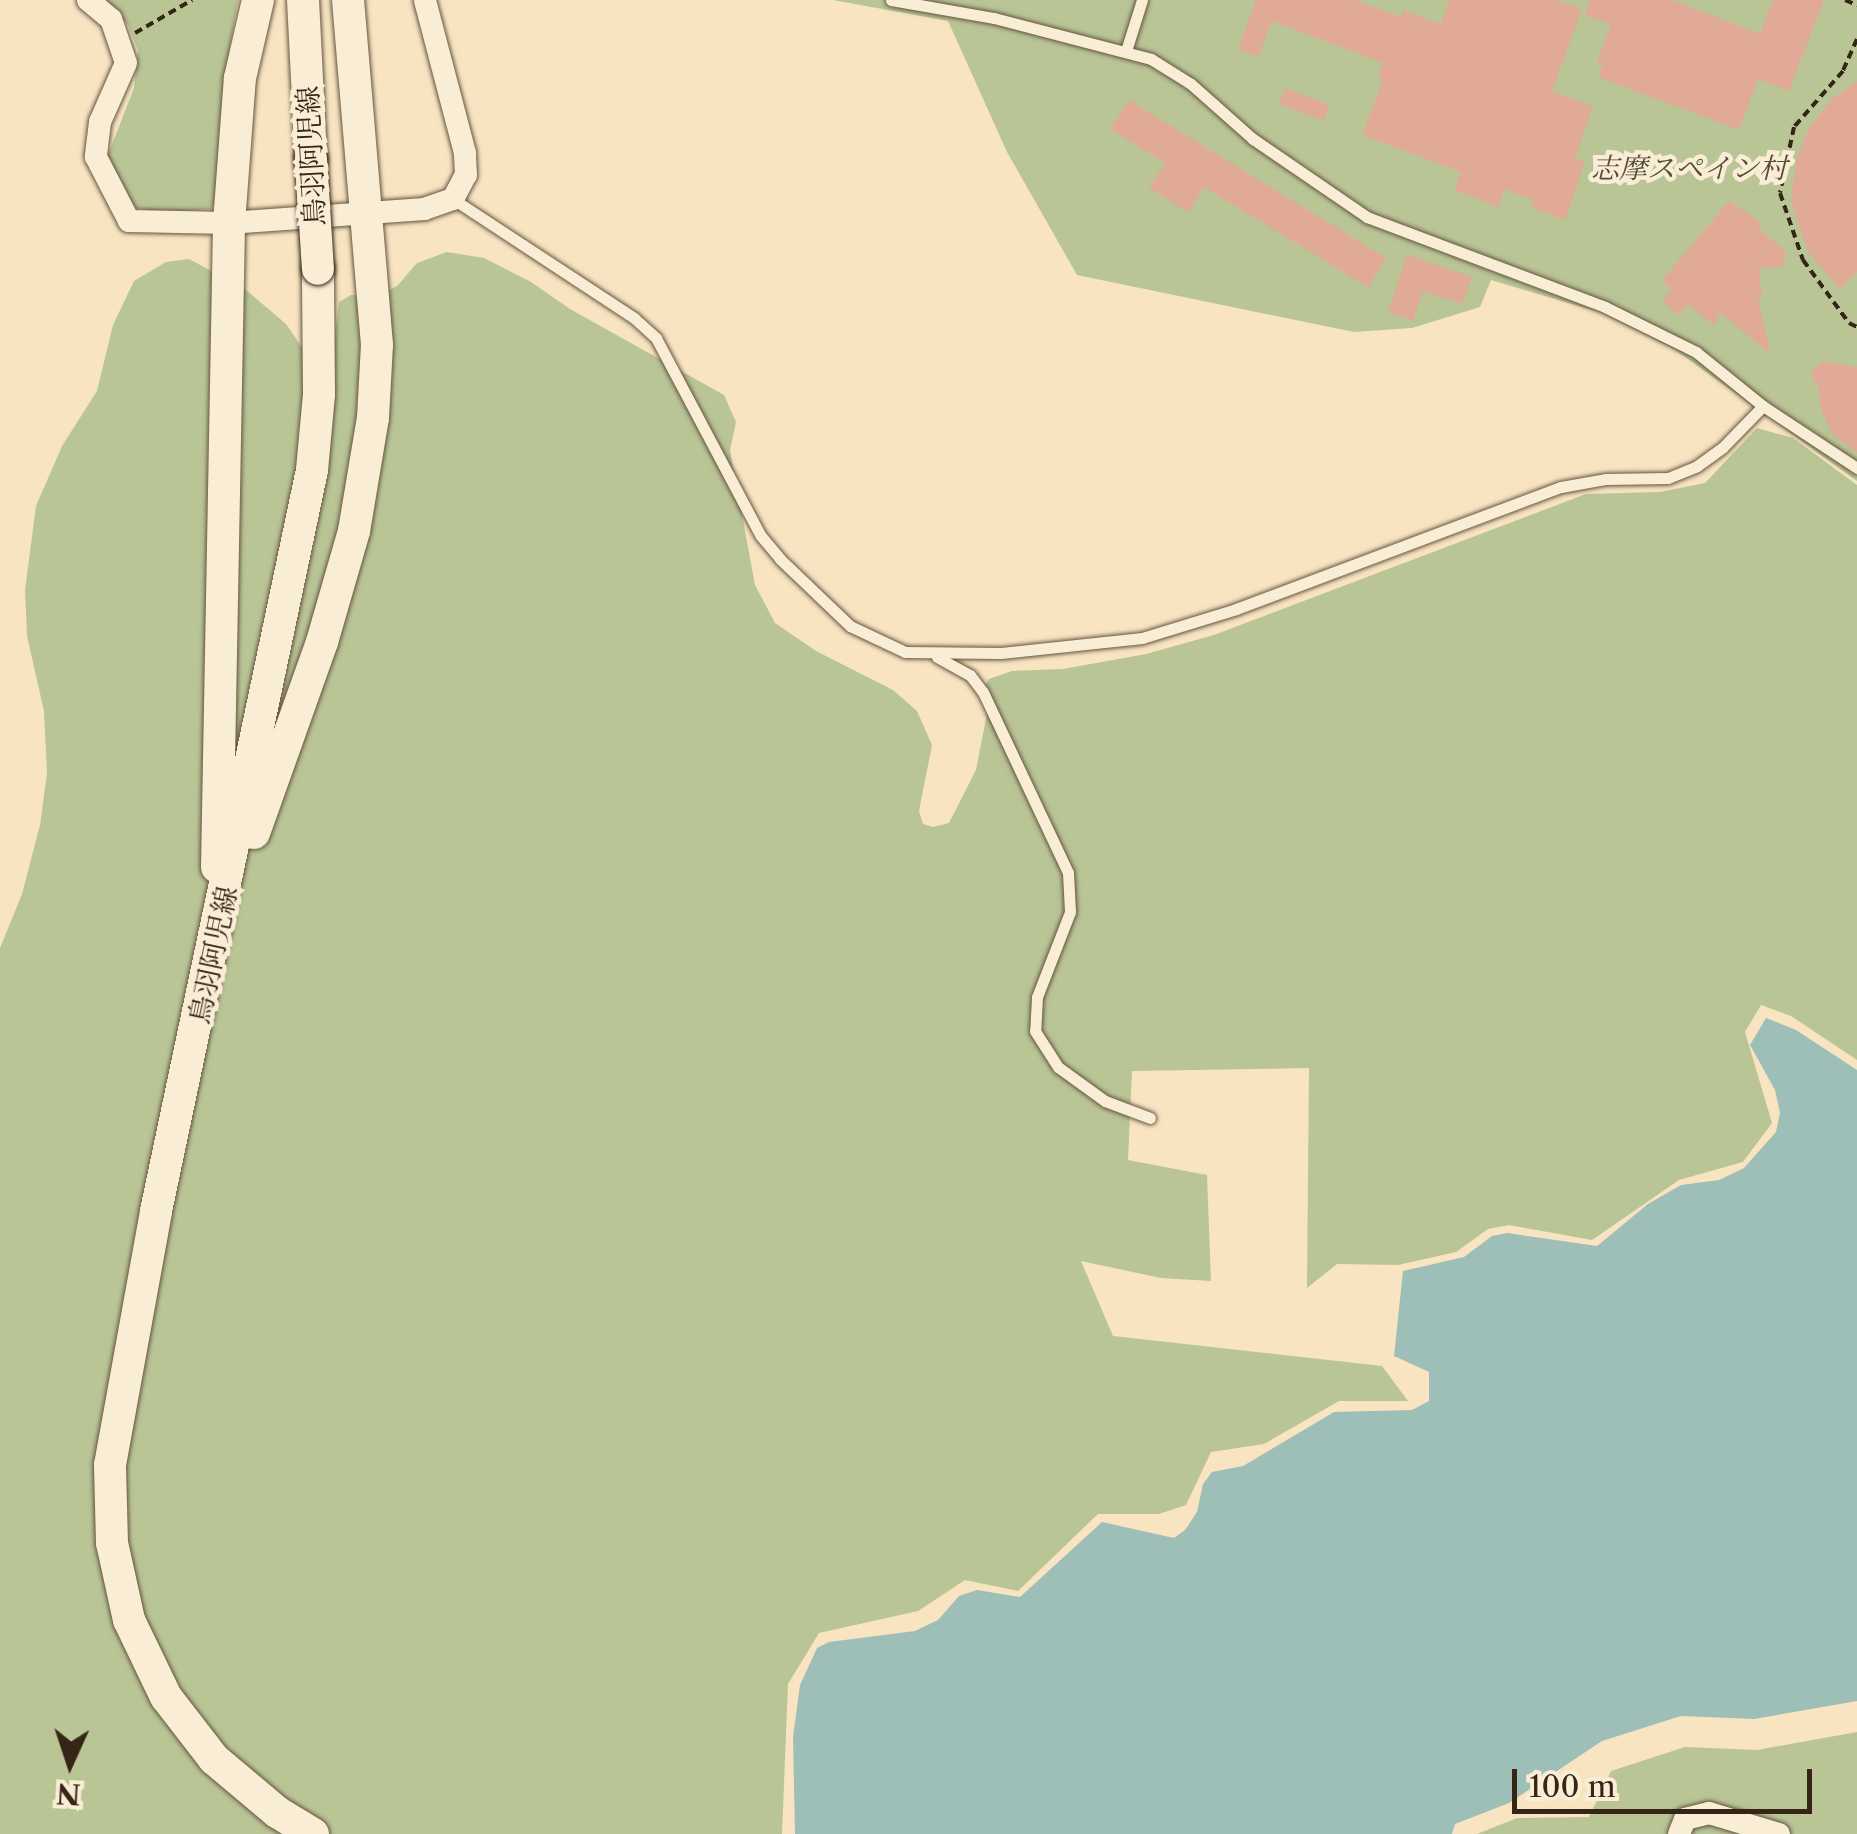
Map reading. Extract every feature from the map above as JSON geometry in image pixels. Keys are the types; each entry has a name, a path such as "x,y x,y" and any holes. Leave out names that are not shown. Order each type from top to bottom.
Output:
{"main road":[{"path":"219,926 216,801 229,223 240,78 258,0"},
{"name":"鳥羽阿児線","path":"304,0 318,269 319,394 312,470 189,1072 156,1211 110,1466 112,1543 129,1620 166,1698 214,1759 276,1812 314,1834"},
{"path":"219,926 322,642 354,531 373,418 377,346 369,213 348,0"}],"street":[{"path":"88,0 111,19 126,63 100,122 96,157 108,187 129,221 229,223 424,209 454,200 466,175 465,153 426,0"},
{"path":"1679,1834 1685,1819 1709,1813 1779,1834"}],"lane":[{"path":"891,0 994,18 1150,59 1191,84 1253,138 1367,217 1605,307 1696,352 1763,406 1857,468"},
{"path":"1126,51 1142,0"},
{"path":"454,200 634,318 656,338 761,536 780,559 850,626 885,646 933,655 1074,648 1142,638 1236,609 1561,486 1606,479 1668,478 1710,456 1763,406"},
{"path":"933,655 970,675 983,692 1068,873 1070,912 1037,997 1035,1031 1058,1067 1105,1101 1150,1118"}],"path":[{"path":"120,42 192,0"},
{"path":"1845,0 1857,5"},
{"path":"1857,39 1843,71 1794,126 1780,193 1803,260 1848,323 1857,327"}],"green space":[{"path":"105,0 238,0 225,75 218,198 211,209 161,212 137,208 120,195 106,160 134,88 138,50 128,25"},
{"name":"志摩スペイン村","path":"833,0 1857,0 1857,481 1674,349 1602,313 1491,280 1480,307 1412,328 1354,332 1077,275 1007,152 948,21"},
{"path":"447,252 484,258 531,282 570,309 724,395 736,422 730,450 755,585 775,623 816,651 893,690 917,711 932,745 919,811 923,824 933,827 949,823 976,770 990,698 985,685 989,679 1012,671 1063,669 1146,654 1214,635 1586,494 1660,492 1705,483 1757,428 1793,438 1857,485 1857,1060 1791,1016 1761,1005 1745,1032 1772,1123 1743,1162 1679,1180 1592,1240 1509,1225 1488,1229 1456,1252 1398,1265 1337,1264 1307,1288 1309,1068 1132,1071 1128,1160 1207,1175 1211,1281 1161,1278 1081,1261 1113,1336 1382,1366 1408,1401 1339,1401 1264,1444 1211,1452 1186,1505 1159,1514 1098,1514 1018,1591 965,1580 918,1611 819,1633 788,1684 782,1834 0,1834 0,948 22,894 40,825 47,773 44,711 27,636 25,590 36,506 62,446 97,391 113,325 134,281 166,262 189,259 245,289 286,324 303,349 329,349 335,336 339,302 351,295 378,297 398,285 417,263"},
{"path":"1857,1732 1857,1834 1477,1834 1517,1818 1589,1817 1611,1771 1685,1747 1757,1750"}],"water":[{"path":"1766,1018 1796,1030 1857,1070 1857,1701 1754,1719 1681,1716 1602,1741 1509,1803 1455,1824 1452,1834 795,1834 793,1737 800,1685 817,1648 829,1642 915,1631 938,1620 959,1596 977,1590 1020,1597 1102,1522 1174,1538 1197,1512 1203,1484 1212,1472 1243,1466 1334,1412 1412,1410 1429,1401 1429,1372 1394,1356 1403,1271 1464,1257 1492,1236 1507,1233 1597,1246 1648,1204 1681,1185 1719,1180 1744,1168 1776,1132 1780,1113 1775,1090 1750,1045"}],"building":[{"path":"1256,0 1356,0 1400,17 1403,10 1441,24 1449,0 1557,0 1582,9 1552,91 1593,107 1575,158 1585,162 1565,220 1532,208 1534,200 1504,189 1498,207 1454,190 1461,172 1362,135 1383,79 1378,77 1383,63 1272,21 1258,57 1238,49"},
{"path":"1590,0 1672,0 1760,34 1773,0 1824,0 1789,91 1758,79 1739,130 1598,77 1603,64 1597,62 1611,25 1585,15"},
{"path":"1857,81 1857,272 1840,289 1808,252 1791,200 1797,157 1810,126 1833,98"},
{"path":"1285,88 1330,105 1324,121 1279,104"},
{"path":"1129,100 1386,258 1368,287 1204,187 1188,212 1149,188 1165,163 1110,129"},
{"path":"1729,201 1762,223 1758,228 1786,252 1782,267 1759,268 1762,297 1758,297 1770,354 1720,312 1715,326 1688,304 1679,315 1662,301 1672,290 1662,280"},
{"path":"1407,255 1472,277 1462,304 1423,291 1413,321 1388,312"},
{"path":"1821,361 1857,367 1857,453 1832,434 1820,407 1819,389 1811,373"}]}
